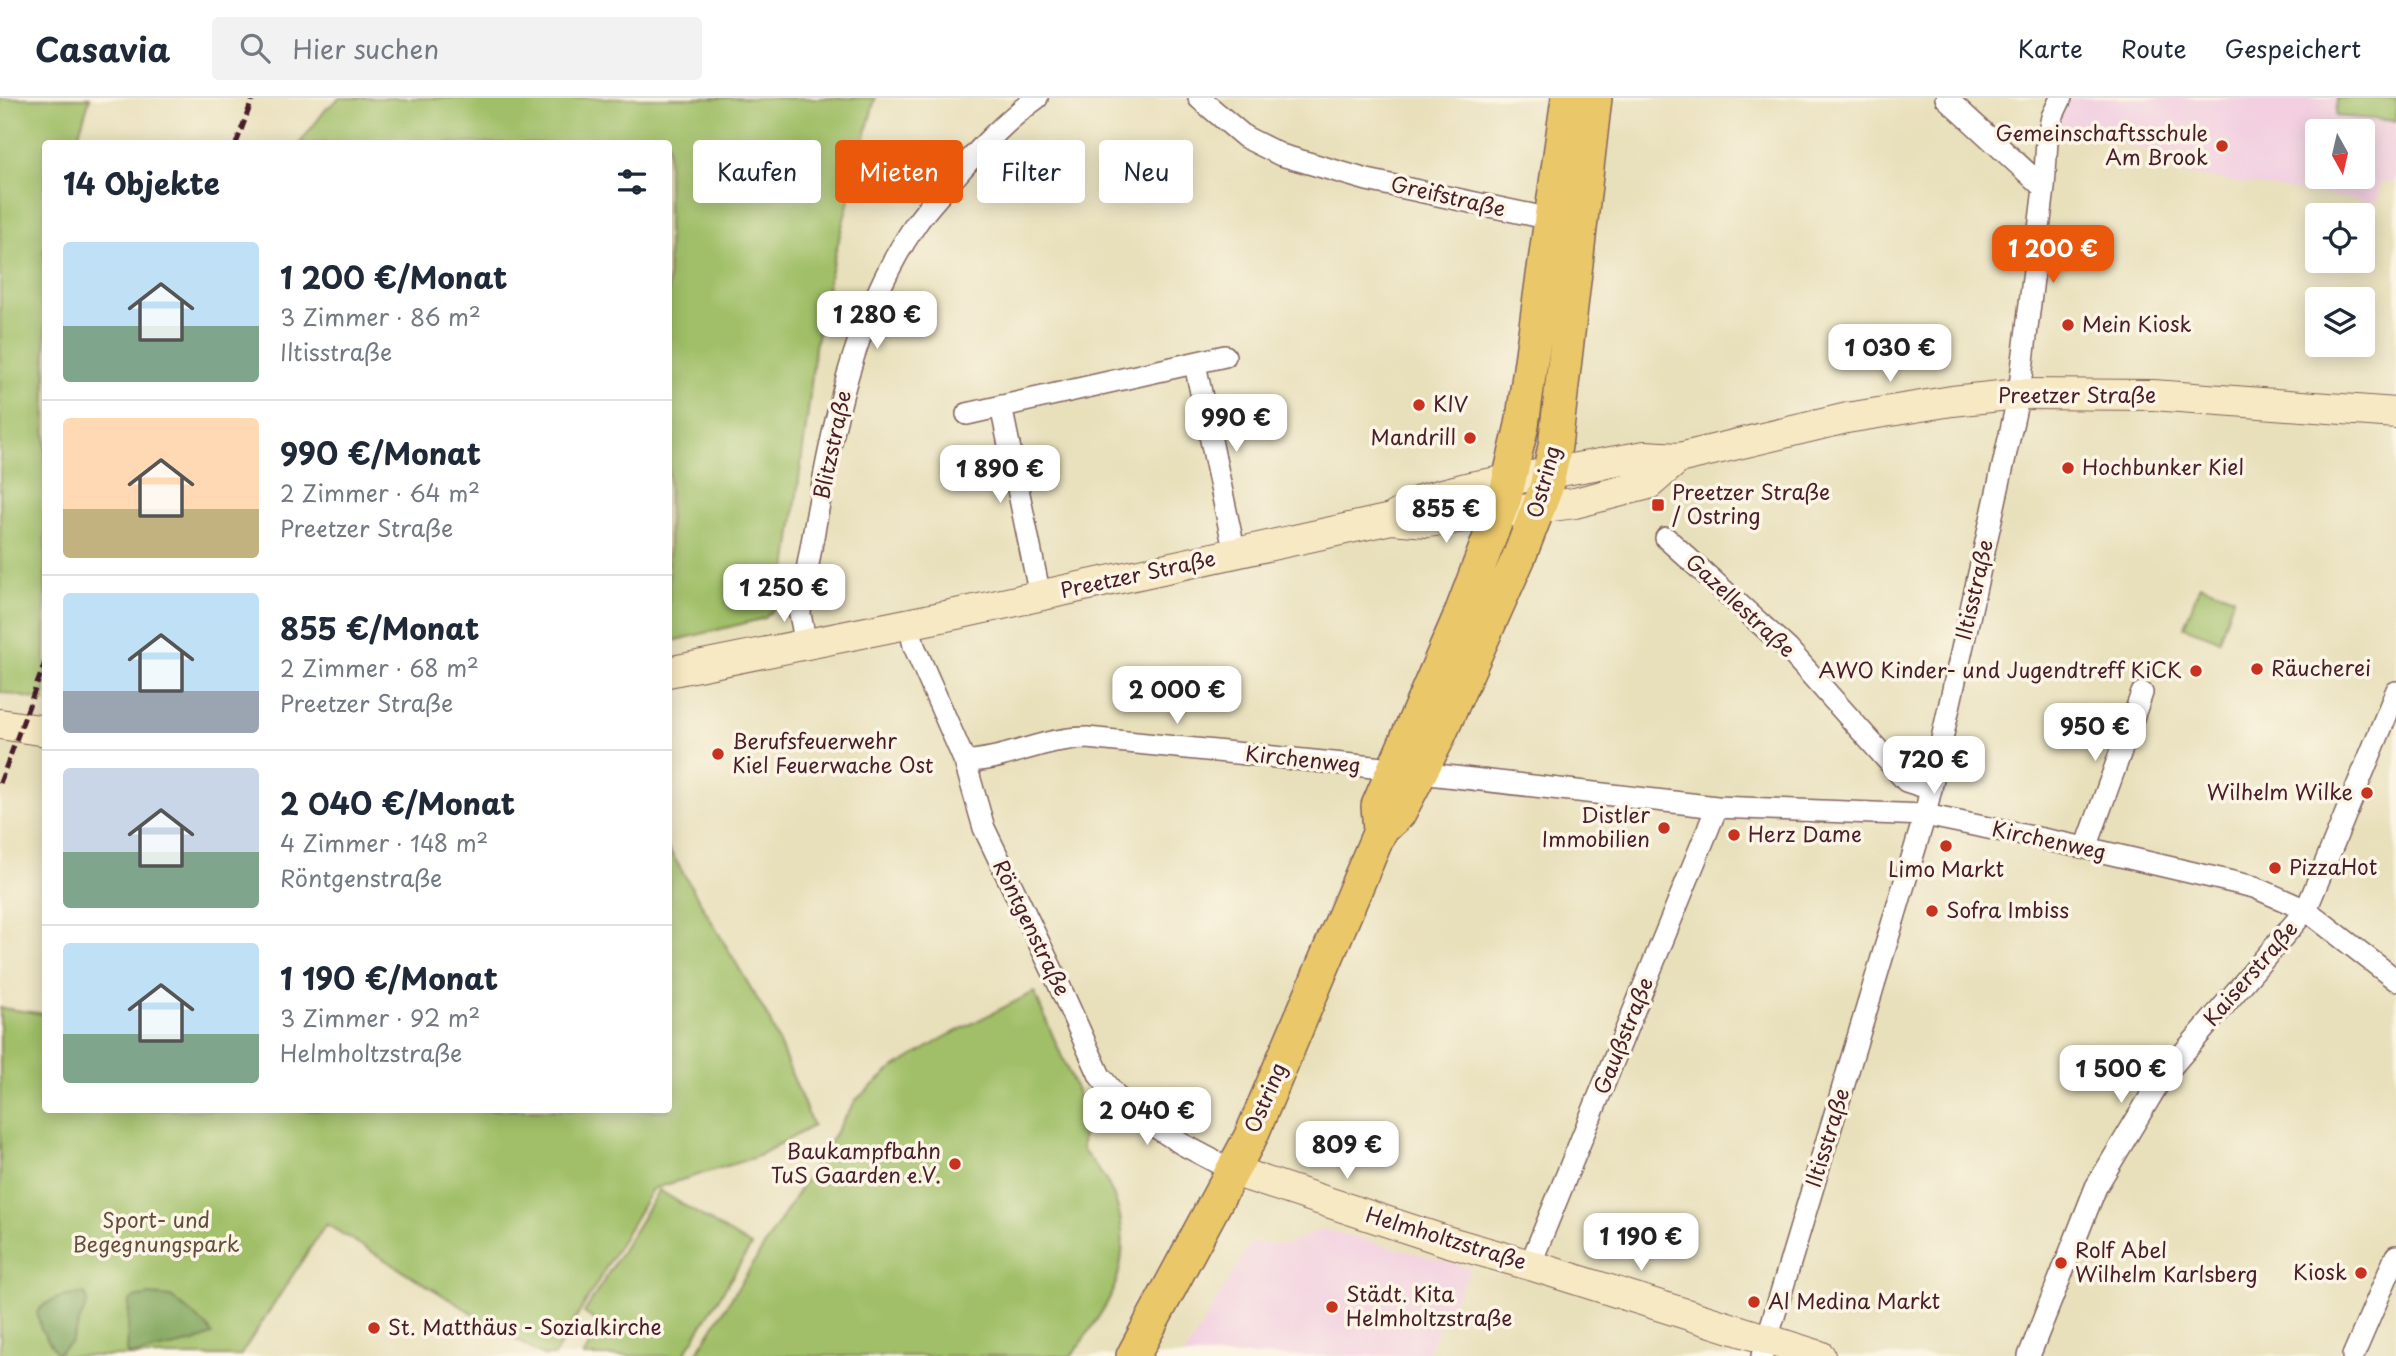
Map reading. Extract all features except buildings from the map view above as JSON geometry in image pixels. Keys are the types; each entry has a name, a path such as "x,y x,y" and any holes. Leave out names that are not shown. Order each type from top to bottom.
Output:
{"main road":[{"name":"Ostring","path":"1407,771 1460,616 1500,514 1510,479 1522,425 1568,98"},
{"name":"Ostring","path":"1133,1356 1251,1136 1380,831 1378,806 1407,771 1501,599 1539,508 1550,472 1595,98"}],"street":[{"name":"Blitzstraße","path":"806,645 800,614 801,602 836,418 855,349 884,282 916,224 1009,118 1037,98"},
{"name":"Greifstraße","path":"1199,98 1245,137 1281,155 1367,180 1551,219"},
{"path":"1946,98 2044,180"},
{"name":"Iltisstraße","path":"1765,1347 1925,815 2019,394 2047,141 2052,117 2061,98"},
{"path":"967,414 1225,356"},
{"name":"Preetzer Straße","path":"1195,363 1235,554"},
{"name":"Preetzer Straße","path":"1391,519 1423,499 1510,479 1645,456 1679,458 1847,418 1952,401 2019,394 2166,396 2396,413"},
{"name":"Preetzer Straße","path":"1001,405 1040,596"},
{"name":"Preetzer Straße","path":"672,671 909,624 1391,519 1426,522 1575,503 1649,484 1679,458"},
{"name":"Gazellestraße","path":"1667,538 1788,649 1906,781 1931,789"},
{"name":"Röntgenstraße","path":"909,624 914,646 965,762 984,828 1100,1076 1127,1110 1233,1171"},
{"name":"Kaiserstraße","path":"2029,1356 2096,1188 2161,1079 2306,910 2396,692"},
{"path":"2086,848 2142,693"},
{"path":"0,724 42,730"},
{"name":"Kirchenweg","path":"965,762 1003,756 1033,745 1067,738 1087,738 1717,807 1925,815 2086,848 2254,887 2306,910 2396,980"},
{"name":"Gaußstraße","path":"1530,1265 1717,807"},
{"name":"Helmholtzstraße","path":"1233,1171 1446,1241 1530,1265 1765,1347 1820,1356"},
{"path":"2354,1356 2396,1256"}],"shaded area":[{"name":"Gemeinschaftsschule Am Brook","path":"2069,98 2396,98 2396,182 2380,181 2378,203 2175,173 2177,160 2057,126"},
{"name":"Städt. Kita Helmholtzstraße","path":"1322,1229 1471,1268 1425,1356 1184,1356 1251,1243 1288,1244"}],"green space":[{"path":"0,98 90,98 77,140 42,140 42,700 0,692"},
{"path":"340,98 875,98 864,140 835,140 835,203 848,203 815,347 783,599 765,618 672,641 672,140 302,140 327,108"},
{"path":"2337,98 2396,98 2396,121 2336,116"},
{"path":"2200,585 2234,597 2219,640 2184,627"},
{"name":"Sport- und Begegnungspark","path":"672,854 769,1019 813,1126 756,1157 652,1189 554,1356 543,1356 326,1224 240,1356 0,1356 0,1008 42,1014 42,1113 672,1113"},
{"name":"Baukampfbahn TuS Gaarden e.V.","path":"1034,992 1084,1108 1082,1149 1105,1179 1118,1207 1121,1222 1122,1253 1116,1283 1102,1312 1072,1356 695,1356 856,1100 889,1071 945,1037"},
{"path":"659,1190 751,1246 683,1356 583,1356 602,1325 584,1313"},
{"path":"85,1294 88,1301 71,1342 57,1354 41,1329 37,1312 53,1300"},
{"path":"150,1295 171,1297 208,1327 212,1335 194,1342 127,1354 129,1302 133,1298"}],"railway":[{"path":"237,140 253,98"},
{"path":"0,783 42,671"}],"place":[{"name":"Gemeinschaftsschule Am Brook","path":"2222,146"},
{"name":"Mein Kiosk","path":"2068,325"},
{"name":"KIV","path":"1419,405"},
{"name":"Mandrill","path":"1470,438"},
{"name":"Hochbunker Kiel","path":"2068,468"},
{"name":"Preetzer Straße / Ostring","path":"1658,505"},
{"name":"Räucherei","path":"2257,669"},
{"name":"AWO Kinder- und Jugendtreff KiCK","path":"2196,671"},
{"name":"Berufsfeuerwehr Kiel Feuerwache Ost","path":"718,754"},
{"name":"Wilhelm Wilke","path":"2367,793"},
{"name":"Distler Immobilien","path":"1664,828"},
{"name":"Herz Dame","path":"1734,835"},
{"name":"Limo Markt","path":"1946,846"},
{"name":"PizzaHot","path":"2275,868"},
{"name":"Sofra Imbiss","path":"1932,911"},
{"name":"Baukampfbahn TuS Gaarden e.V.","path":"955,1164"},
{"name":"Rolf Abel Wilhelm Karlsberg","path":"2061,1263"},
{"name":"Kiosk","path":"2361,1273"},
{"name":"Al Medina Markt","path":"1754,1302"},
{"name":"Städt. Kita Helmholtzstraße","path":"1332,1307"},
{"name":"St. Matthäus - Sozialkirche","path":"374,1328"}]}
